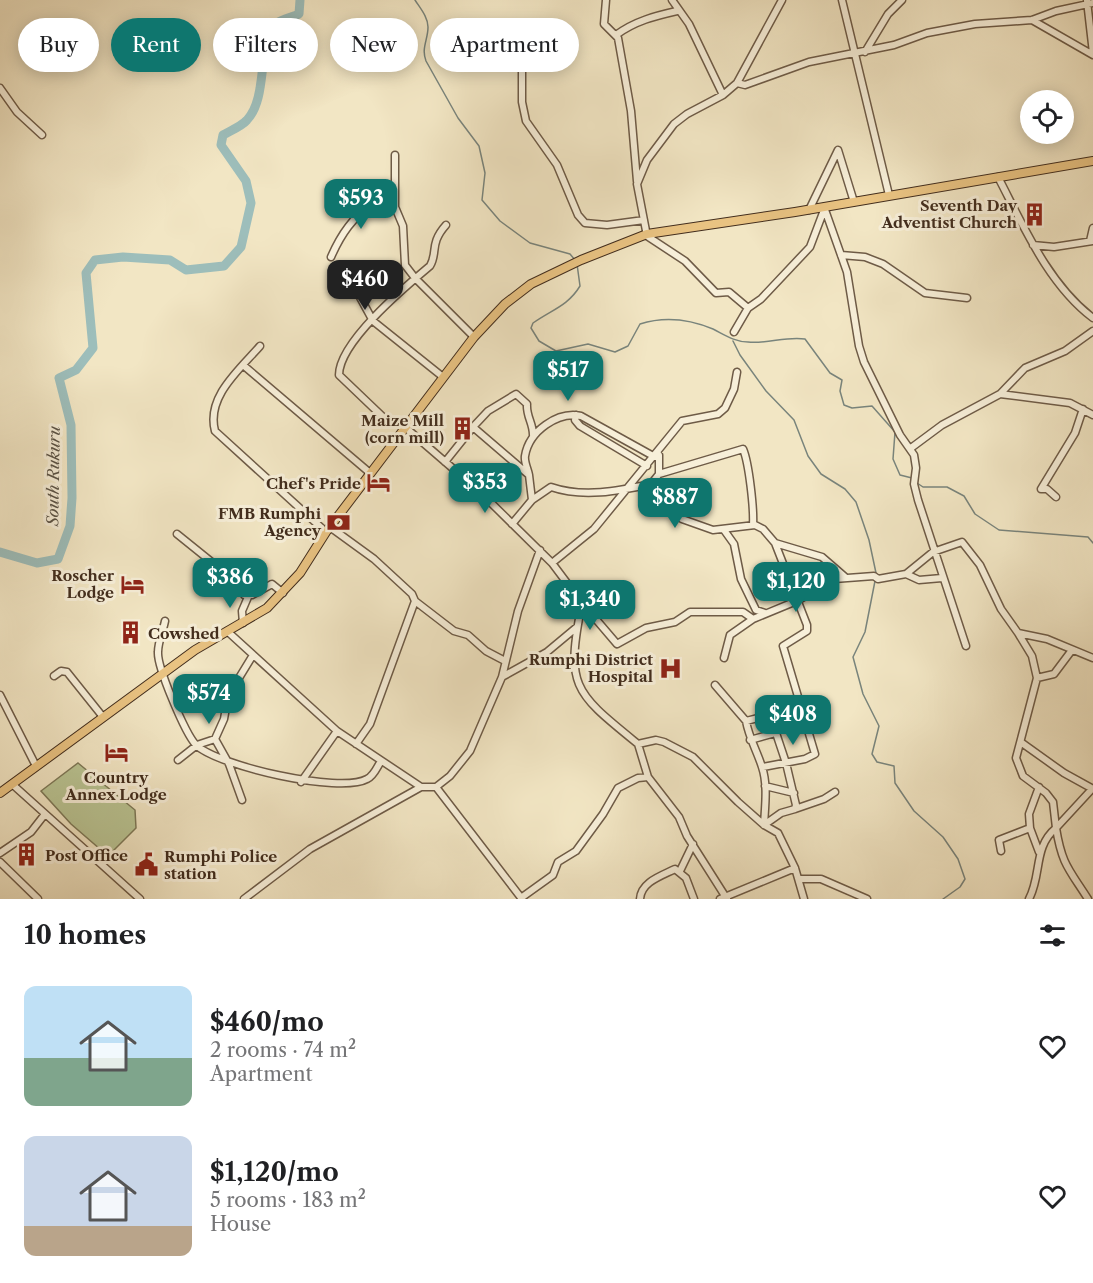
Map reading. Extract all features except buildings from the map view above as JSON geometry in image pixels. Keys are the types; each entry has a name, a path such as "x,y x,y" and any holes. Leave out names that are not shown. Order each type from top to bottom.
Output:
{"main road":[{"path":"0,793 164,672 267,608 283,593 328,529 474,337 505,304 531,284 577,262 647,234 824,208 1093,161"}],"street":[{"path":"606,0 604,24 616,35 631,111 637,184 647,234 685,261 717,293 729,292 748,308"},
{"path":"672,0 677,11 689,24 723,95"},
{"path":"637,184 647,159 675,124 687,114 723,95 737,83 782,0"},
{"path":"842,0 890,195"},
{"path":"865,52 888,14 902,0"},
{"path":"737,83 745,85 809,62 855,55 954,27 1032,20 1056,10 1089,2 1093,54"},
{"path":"616,35 627,27 651,17 677,11"},
{"path":"1032,20 1093,54"},
{"path":"522,72 522,102 526,121 557,165 578,215 585,223 607,225 644,220"},
{"path":"0,88 17,112 42,135"},
{"path":"809,210 835,152 838,150 854,202"},
{"path":"395,155 395,207 403,226 405,265 474,337"},
{"path":"998,177 1033,245 1068,294 1093,318"},
{"path":"331,257 342,233 363,210 374,202 395,207"},
{"path":"824,208 847,272 864,362 900,435 910,448 915,462 915,481 933,552 966,646"},
{"path":"734,332 748,308 761,299 810,247 824,208"},
{"path":"446,225 433,244 433,261 353,340 339,363 339,375 384,418 406,428 540,550 617,644 646,628 675,622 690,612 743,612 753,619"},
{"path":"1033,245 1054,247 1092,241 1093,228"},
{"path":"841,255 865,257 884,264 925,293 967,298"},
{"path":"349,277 373,321 443,377"},
{"path":"910,448 942,425 1000,394 1007,389 1016,374 1025,368 1065,351 1093,331"},
{"path":"260,346 221,393 214,406 212,418 215,431 328,529 374,559 412,594 416,601 454,631 468,635 486,651 506,661"},
{"path":"243,365 370,473"},
{"path":"552,563 594,529 655,457 682,421 718,414 725,408 734,390 737,372"},
{"path":"445,462 488,411 516,394 527,404 526,414 533,425 532,438 525,457 532,500"},
{"path":"1000,394 1053,400 1083,409 1093,415"},
{"path":"1056,497 1047,489 1041,489 1075,433 1083,409"},
{"path":"576,415 575,420 580,426 647,466"},
{"path":"532,438 558,417 576,415 655,457 659,455 659,474"},
{"path":"473,427 529,475"},
{"path":"512,524 532,500 551,487 569,493 624,491 651,484 659,474 743,448 748,460 750,494 754,501 753,525"},
{"path":"651,484 656,496 667,510 706,529 724,530 753,525 763,529 775,543 799,600 807,631 783,646 815,754 813,757 763,767"},
{"path":"724,530 734,544 741,579 756,610 765,613"},
{"path":"177,534 239,584 248,597"},
{"path":"724,658 730,635 753,619 799,600 826,583 845,577 876,578 906,574 933,552 962,542 981,565 1001,609 1032,656 1037,678 1022,743 1016,758 1023,776 1039,787 1053,802 1060,855 1066,868 1088,899 1093,896"},
{"path":"775,543 802,554 822,557 845,577"},
{"path":"244,899 310,849 421,787 436,787 450,776 470,751 502,677 518,610 540,550"},
{"path":"906,574 919,580 942,578"},
{"path":"243,623 242,611 248,597 273,584 283,593"},
{"path":"356,744 370,724 416,601"},
{"path":"582,603 573,663 575,676 588,701 603,717 638,744 648,777 675,811 724,898 795,868"},
{"path":"165,621 157,653 176,708 197,745 226,759 301,782 347,784 361,782 371,777 381,761"},
{"path":"502,677 547,652 578,627"},
{"path":"227,631 337,731 421,787"},
{"path":"1018,633 1047,639 1093,658"},
{"path":"1037,678 1054,674 1072,650"},
{"path":"178,760 197,745 215,739 224,719 228,696 253,655"},
{"path":"54,676 62,671 67,672 103,717"},
{"path":"715,685 746,721 750,740 763,767 764,825"},
{"path":"0,695 36,766"},
{"path":"746,721 782,713 799,704"},
{"path":"770,715 794,793 795,809"},
{"path":"301,782 337,731"},
{"path":"750,740 775,733"},
{"path":"215,739 226,759 242,800"},
{"path":"638,744 656,740 693,757 764,825 782,837 799,879 804,899"},
{"path":"1022,743 1064,773 1093,789 1050,833 1039,853"},
{"path":"436,787 522,898 553,875 558,862 576,851 603,814 618,788 638,778 648,777"},
{"path":"12,784 140,899"},
{"path":"765,786 794,793"},
{"path":"1029,899 1038,878 1039,853 1030,828 1029,814 1039,787"},
{"path":"764,825 781,813 824,799 835,792"},
{"path":"0,854 31,832 45,814"},
{"path":"1001,850 999,840 1030,828"},
{"path":"680,871 693,844"},
{"path":"0,862 38,899"},
{"path":"640,899 640,891 646,884 675,869 680,871 694,899"},
{"path":"799,879 821,879 867,899"}],"green space":[{"path":"78,763 135,810 136,828 108,856 71,824 41,791"}],"waterway":[{"name":"South Rukuru","path":"0,552 37,563 58,559 70,526 71,425 59,378 76,370 93,348 86,273 95,260 123,257 170,260 186,270 224,266 241,247 251,203 246,181 221,145 223,135 245,122 254,110 271,32 277,23 299,14 300,0"},
{"path":"415,0 428,23 424,48 426,61 458,118 479,146 485,173 482,200 500,221 530,243 570,254 575,260"},
{"path":"577,264 580,286 575,293 565,303 533,323 531,328 539,341 556,351 588,344 615,352 628,346 640,324 668,319 695,323 743,342 805,339 830,373 842,380 840,391 844,405 852,408 872,406 895,432 893,459 900,475 912,478"},
{"path":"733,341 740,355 766,391 794,420 808,456 821,474 845,489 856,502 869,540 876,573"},
{"path":"917,483 923,487 947,487 964,496 975,514 999,530 1088,537 1093,543"},
{"path":"875,581 865,632 853,657 863,694 879,726 872,754 877,762 894,766 895,783 914,811 943,837 958,859 965,879 960,887 943,899"}],"place":[{"name":"Seventh Day Adventist Church","path":"1035,214"},
{"name":"Maize Mill (corn mill)","path":"462,429"},
{"name":"Chef's Pride","path":"379,483"},
{"name":"FMB Rumphi Agency","path":"339,522"},
{"name":"Roscher Lodge","path":"132,584"},
{"name":"Cowshed","path":"130,633"},
{"name":"Rumphi District Hospital","path":"671,668"},
{"name":"Country Annex Lodge","path":"116,753"},
{"name":"Post Office","path":"27,855"},
{"name":"Rumphi Police station","path":"146,865"}]}
